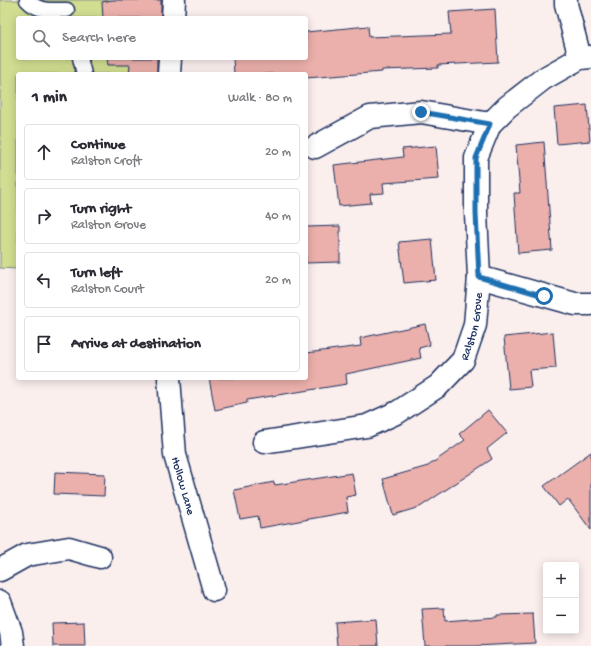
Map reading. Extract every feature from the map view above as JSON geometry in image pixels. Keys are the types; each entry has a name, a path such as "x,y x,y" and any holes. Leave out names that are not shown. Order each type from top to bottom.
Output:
{"street":[{"path":"172,16 174,0"},
{"path":"566,0 566,4 586,57"},
{"name":"Ralston Grove","path":"264,442 367,426 398,412 438,386 463,360 475,325 479,277 476,213 476,158 490,124 508,106 543,79 586,57"},
{"path":"169,72 170,60"},
{"path":"315,147 370,117 421,112 490,124"},
{"path":"479,277 575,304 591,304"},
{"name":"Hollow Lane","path":"169,380 175,455 214,590"},
{"path":"0,570 27,555 69,548 100,557"},
{"path":"0,602 11,632 13,646"}],"lane":[{"path":"27,0 33,6 46,11 67,9"},
{"path":"80,60 84,72"}],"green space":[{"path":"0,0 165,0 165,16 16,16 16,60 164,60 163,72 16,72 16,269 0,268"}],"building":[{"path":"112,0 161,0 161,16 103,16 102,2"},
{"path":"495,9 498,62 438,65 438,68 382,70 382,72 308,78 308,72 234,72 233,60 308,60 308,32 368,26 369,37 451,34 449,12"},
{"path":"107,60 157,60 157,72 129,72 130,65 108,65"},
{"path":"587,105 590,141 557,144 554,108"},
{"path":"544,142 552,250 518,253 514,193 520,193 516,145"},
{"path":"436,146 439,179 383,183 384,193 370,194 371,203 339,206 334,165 403,157 402,149"},
{"path":"340,226 340,262 308,263 308,227"},
{"path":"432,239 436,280 404,283 399,242"},
{"path":"425,324 430,345 419,348 421,358 346,374 347,384 247,400 247,403 215,410 209,380 308,380 308,353 361,346 360,338"},
{"path":"553,332 556,368 529,370 531,387 509,389 504,337"},
{"path":"488,410 507,433 487,449 492,459 420,507 393,515 383,479 428,466 465,440 459,434"},
{"path":"591,452 591,530 568,499 559,506 544,486"},
{"path":"55,472 105,474 104,496 54,494"},
{"path":"352,473 356,495 346,497 348,512 260,528 258,516 240,519 234,490 274,482 275,485"},
{"path":"444,608 445,621 497,617 497,615 533,614 535,643 475,646 425,646 422,609"},
{"path":"376,619 378,646 337,646 335,622"},
{"path":"84,622 85,646 53,646 52,623"}],"route":[{"path":"421,112 490,124 476,158 476,213 479,277 544,296"}]}
